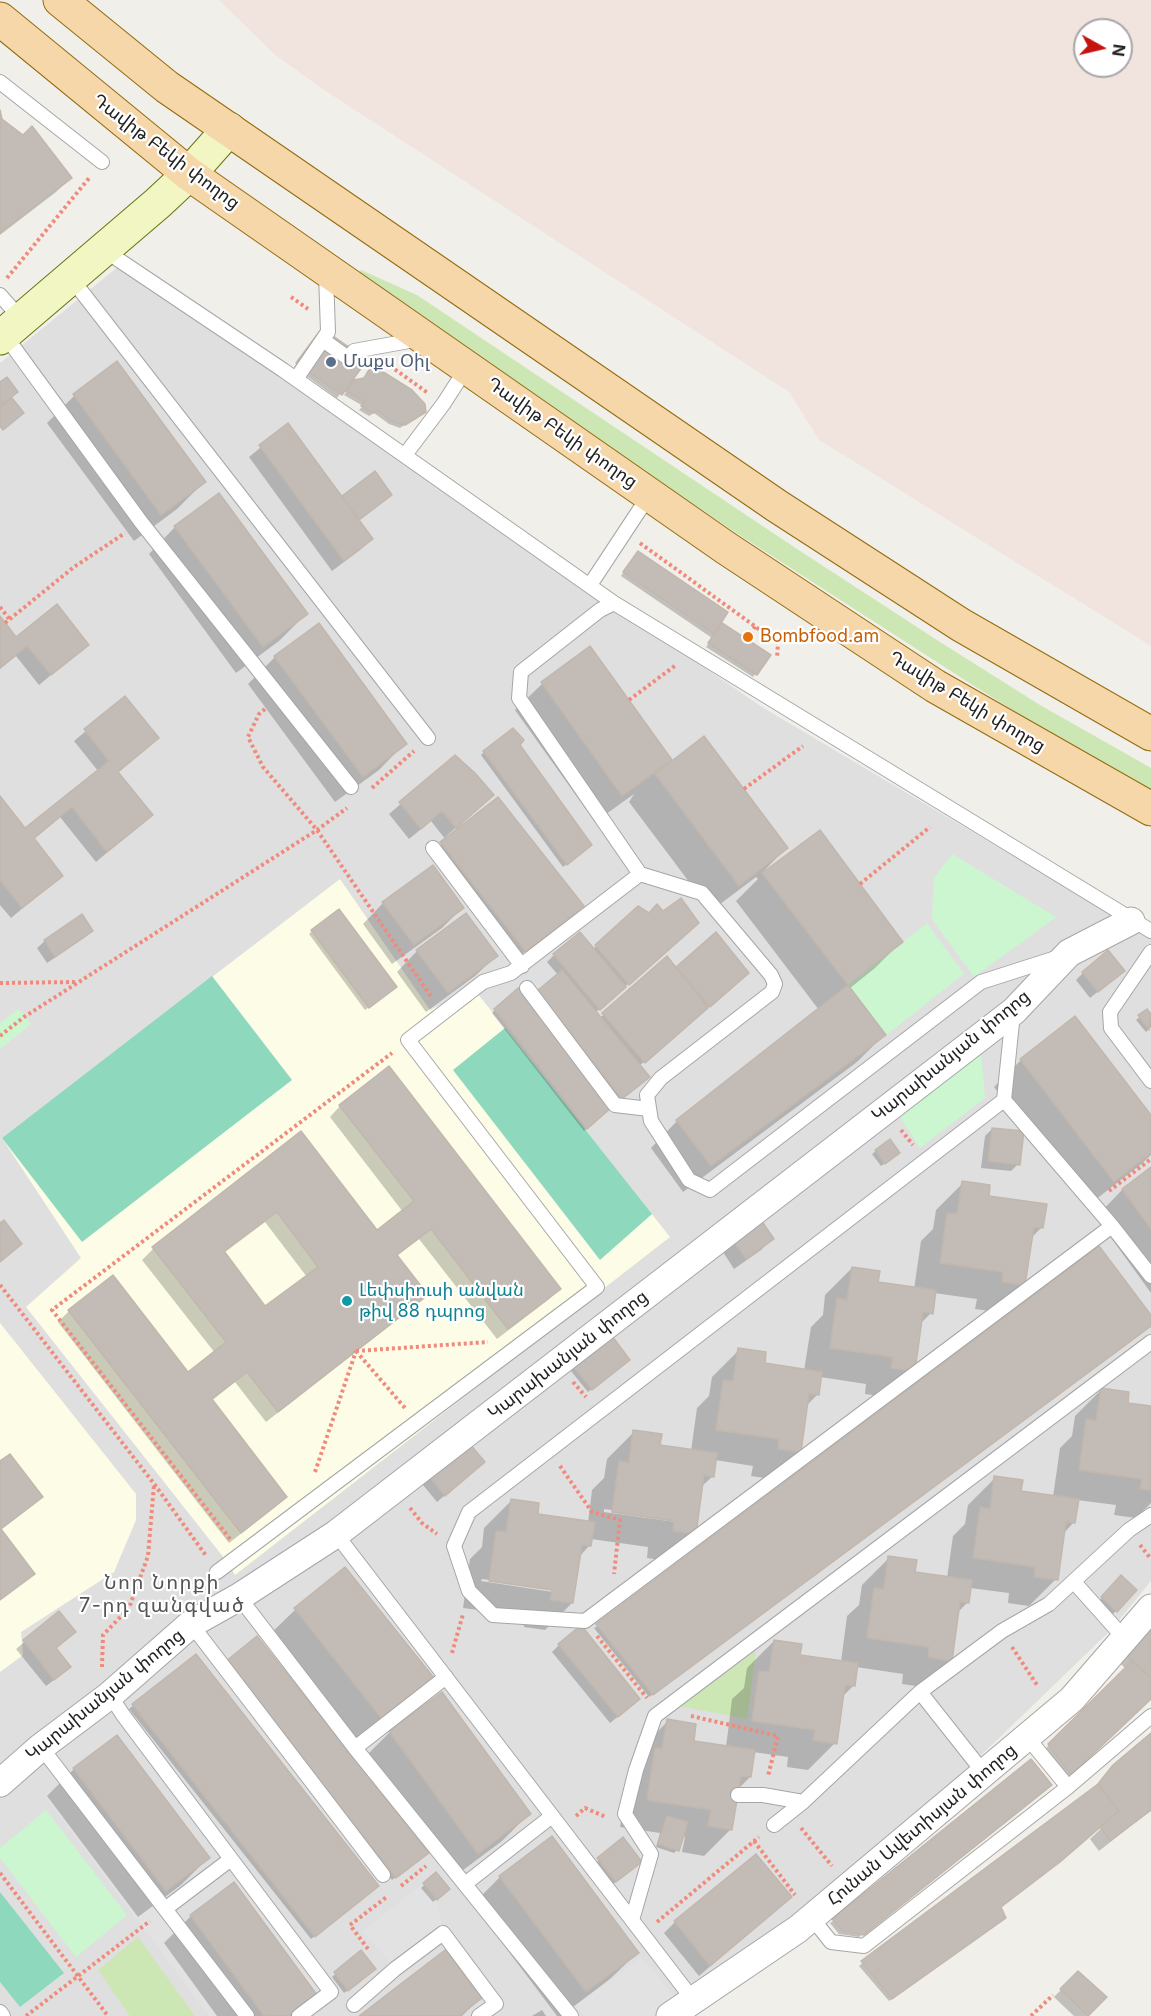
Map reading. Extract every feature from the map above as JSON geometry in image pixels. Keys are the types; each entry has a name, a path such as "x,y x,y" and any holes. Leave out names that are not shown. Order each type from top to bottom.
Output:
{"main road":[{"path":"60,0 167,87 786,513 961,625 1151,734"},
{"name":"Դավիթ Բեկի փողոց","path":"0,19 189,174 726,548 935,686 1151,809"},
{"path":"9,331 189,174 229,129"}],"street":[{"name":"Կարախանյան փողոց","path":"0,1783 41,1747 110,1695 191,1624 239,1597 336,1534 1014,1011 1069,954 1141,926"},
{"name":"Հունան Ավետիսյան փողոց","path":"670,2016 812,1918 1072,1699 1151,1608"}],"lane":[{"path":"0,82 102,162"},
{"path":"104,250 296,379 614,603 1141,926"},
{"path":"296,379 328,332 325,269"},
{"path":"71,278 428,738"},
{"path":"0,295 9,331 141,522 356,793"},
{"path":"323,340 348,358 354,351 425,338"},
{"path":"405,455 444,403 467,367"},
{"path":"590,585 650,494"},
{"path":"614,603 600,610 521,672 519,698 640,873 702,893 771,975 775,984 772,992 661,1078 647,1095 651,1121 689,1180 710,1190 981,982 1069,954"},
{"path":"433,848 522,966"},
{"path":"217,1572 597,1287 408,1041 483,982 511,973 522,966 640,873"},
{"path":"1151,952 1110,1012 1111,1028 1151,1082"},
{"path":"526,988 615,1105 649,1109"},
{"path":"1014,1011 1004,1100 469,1512 454,1546 469,1591 493,1615 585,1621 1112,1226"},
{"path":"1004,1100 1112,1226 1151,1276"},
{"path":"632,1920 651,1854 625,1815 636,1770 655,1716 1151,1342"},
{"path":"774,1825 803,1802 920,1692 1002,1631 1049,1604 1129,1530 1151,1515"},
{"path":"336,1534 694,2001"},
{"path":"1074,1582 1125,1639"},
{"path":"239,1597 355,1748 571,2016"},
{"path":"191,1624 383,1875"},
{"path":"355,1748 446,1677"},
{"path":"920,1692 984,1773"},
{"path":"110,1695 331,1992 300,2016"},
{"path":"812,1918 831,1942 864,1946 1068,1787 1151,1716"},
{"path":"1027,1737 1068,1787"},
{"path":"41,1747 247,2016"},
{"path":"738,1795 763,1795 803,1802"},
{"path":"465,1884 552,1816"},
{"path":"165,1909 231,1858"},
{"path":"354,2005 395,1969 443,1933 496,2004 479,2016"},
{"path":"0,2012 3,2016"}],"path":[{"path":"0,284 12,274 102,162"},
{"path":"0,607 8,621 74,567 141,522"},
{"path":"624,532 778,643 777,658"},
{"path":"747,639 756,625"},
{"path":"629,700 679,663"},
{"path":"279,695 259,714 248,736 263,766 317,830 442,1014"},
{"path":"0,1036 77,982 317,830 356,793 428,738"},
{"path":"744,789 803,746"},
{"path":"860,884 930,827"},
{"path":"0,983 77,982"},
{"path":"241,1553 52,1310 411,1038"},
{"path":"896,1123 926,1161"},
{"path":"1092,1204 1151,1159"},
{"path":"0,1285 154,1485 217,1572"},
{"path":"356,1351 528,1339"},
{"path":"356,1351 417,1423"},
{"path":"303,1508 356,1351"},
{"path":"558,1363 599,1413"},
{"path":"550,1450 592,1512 620,1520 611,1602"},
{"path":"110,1695 101,1678 103,1635 129,1608 148,1556 154,1485"},
{"path":"585,1621 648,1700"},
{"path":"1002,1631 1037,1685"},
{"path":"663,1710 778,1736 763,1795"},
{"path":"562,1828 585,1808 604,1817"},
{"path":"789,1813 833,1868"},
{"path":"644,1933 774,1825"},
{"path":"754,1841 812,1918"},
{"path":"0,1872 108,2016"},
{"path":"368,1949 351,1925 411,1878"},
{"path":"26,2016 150,1921"},
{"path":"1031,2016 1053,1995"}],"shaded area":[{"path":"219,0 1151,0 1151,646 819,440 789,392 321,88 274,54"},
{"path":"119,266 762,707 1151,938 1151,1581 1111,1630 857,1875 659,2016 0,2016 0,363"},
{"path":"340,879 430,1010 474,989 670,1237 235,1575 228,1563 26,1307 81,1258 2,1138"},
{"path":"0,1323 136,1494 136,1520 114,1572 21,1632 23,1655 0,1672"},
{"path":"66,1780 247,2016 209,2016 46,1798"},
{"path":"423,1883 437,1900 443,1933 395,1969 363,1931"},
{"path":"641,1957 679,2001 654,2016 584,2016 576,2005"}],"green space":[{"path":"361,270 417,295 940,642 1040,705 1151,768 1151,792 1075,749 741,536 356,277"},
{"path":"952,854 1056,917 974,977 932,919 934,878"},
{"path":"927,923 964,974 886,1035 848,985"},
{"path":"212,976 292,1080 82,1242 2,1138"},
{"path":"18,1009 31,1024 0,1049 0,1023"},
{"path":"505,1028 652,1214 600,1260 453,1070"},
{"path":"981,1052 985,1098 920,1148 898,1114"},
{"path":"756,1651 747,1719 679,1706"},
{"path":"46,1810 127,1915 76,1957 0,1858 0,1848"},
{"path":"0,1892 64,1973 20,2007 0,1982"},
{"path":"138,1937 195,2016 130,2016 98,1970"}],"building":[{"path":"0,110 2,119 23,135 32,126 72,178 0,233"},
{"name":"Մաքս Օիլ","path":"322,328 367,360 342,395 296,363"},
{"path":"117,361 206,482 161,515 73,394"},
{"path":"372,365 412,390 425,404 426,412 405,425 393,422 378,411 373,413 361,406 365,402 346,391 354,380 364,378"},
{"path":"7,377 18,392 0,406 0,382"},
{"path":"12,398 24,413 3,430 0,426 0,408"},
{"path":"288,423 373,539 344,561 259,445"},
{"path":"375,471 392,495 359,520 342,496"},
{"path":"219,493 308,614 263,647 174,526"},
{"path":"638,551 728,612 714,634 623,572"},
{"path":"57,604 89,645 51,675 27,646 0,668 0,616 16,637"},
{"path":"319,623 407,744 363,777 274,656"},
{"path":"722,623 771,655 757,675 708,643"},
{"path":"590,646 672,760 622,796 541,682"},
{"path":"125,696 159,738 118,772 153,815 107,852 72,807 34,838 63,876 22,908 0,880 0,796 25,828 109,761 84,729"},
{"path":"513,728 524,740 520,745 592,845 567,865 483,751"},
{"path":"704,736 788,848 739,886 655,774"},
{"path":"455,755 494,795 456,828 442,811 421,829 399,802"},
{"path":"498,797 584,906 526,952 440,842"},
{"path":"820,830 903,942 848,985 762,873"},
{"path":"433,865 464,908 414,945 382,902"},
{"path":"681,898 699,923 629,985 595,945 638,906 649,913 657,904 663,911"},
{"path":"339,909 397,987 369,1008 311,930"},
{"path":"466,913 498,956 448,993 416,950"},
{"path":"82,914 93,931 55,957 44,940"},
{"path":"580,932 626,987 600,1010 553,954"},
{"path":"716,932 749,973 710,1007 676,967"},
{"path":"1108,950 1125,971 1098,992 1082,972"},
{"path":"667,956 708,1008 645,1063 602,1013"},
{"path":"562,970 650,1077 622,1099 537,991"},
{"path":"848,985 886,1035 711,1166 676,1120"},
{"path":"518,988 611,1108 587,1129 494,1009"},
{"path":"1147,1009 1151,1014 1149,1030 1138,1015"},
{"path":"1075,1016 1151,1115 1151,1153 1114,1182 1020,1059"},
{"name":"Լեփսիուսի անվան թիվ 88 դպրոց","path":"389,1066 561,1289 508,1329 431,1229 397,1255 428,1295 278,1412 247,1372 212,1399 287,1497 241,1533 68,1310 113,1275 188,1372 226,1342 152,1247 301,1131 377,1230 414,1201 339,1105","holes":["277,1212 318,1267 265,1306 224,1251"]},
{"path":"992,1128 1024,1131 1020,1165 988,1161"},
{"path":"890,1139 900,1153 885,1164 875,1150"},
{"path":"1151,1167 1151,1229 1122,1189"},
{"path":"962,1181 990,1185 989,1196 1047,1204 1043,1228 1034,1227 1025,1285 1002,1282 1003,1272 940,1263 947,1213 957,1214"},
{"path":"4,1220 22,1244 0,1262 0,1223"},
{"path":"761,1220 774,1239 746,1259 733,1240"},
{"path":"1099,1246 1151,1315 1151,1326 653,1695 596,1624"},
{"path":"852,1267 880,1271 878,1282 936,1290 933,1314 923,1312 915,1371 891,1368 893,1357 830,1348 837,1298 847,1300"},
{"path":"612,1336 630,1360 592,1390 574,1367"},
{"path":"738,1348 766,1352 765,1363 822,1372 819,1395 809,1394 801,1452 778,1449 779,1439 716,1430 723,1380 733,1381"},
{"path":"1101,1388 1129,1392 1128,1403 1151,1406 1151,1490 1140,1489 1142,1479 1079,1470 1086,1419 1096,1421"},
{"path":"633,1430 662,1434 660,1445 717,1453 714,1477 704,1475 696,1534 673,1531 674,1521 612,1512 619,1461 629,1463"},
{"path":"469,1443 485,1462 445,1496 429,1476"},
{"path":"10,1454 43,1497 1,1529 35,1574 0,1600 0,1461"},
{"path":"994,1476 1023,1480 1021,1491 1079,1499 1075,1523 1066,1522 1058,1580 1034,1577 1035,1567 973,1558 980,1507 990,1509"},
{"path":"511,1499 539,1503 538,1514 595,1522 591,1546 582,1545 573,1603 550,1600 552,1590 489,1581 496,1531 506,1532"},
{"path":"888,1556 917,1560 915,1572 972,1580 969,1603 960,1602 952,1661 928,1657 929,1647 867,1638 874,1588 884,1589"},
{"path":"345,1567 434,1678 382,1719 294,1608"},
{"path":"1121,1575 1137,1590 1117,1612 1101,1597"},
{"path":"59,1611 76,1632 56,1648 71,1667 54,1680 23,1640"},
{"path":"581,1625 640,1699 618,1717 558,1644"},
{"path":"1151,1628 1151,1678 1126,1655"},
{"path":"257,1636 429,1853 396,1878 225,1662"},
{"path":"774,1640 802,1644 800,1655 858,1663 855,1686 845,1685 837,1744 813,1740 815,1730 752,1721 759,1671 769,1672"},
{"path":"196,1654 379,1886 315,1937 132,1704"},
{"path":"1132,1661 1151,1678 1151,1699 1071,1775 1048,1744"},
{"path":"442,1692 531,1814 478,1854 389,1731"},
{"path":"667,1719 696,1724 694,1741 755,1750 751,1777 741,1776 732,1830 708,1826 711,1810 647,1800 655,1748 662,1749"},
{"path":"1151,1733 1151,1810 1110,1841 1100,1827 1119,1811 1098,1784 1113,1765"},
{"path":"117,1735 210,1858 166,1891 73,1768"},
{"path":"1031,1759 1052,1785 864,1935 843,1931 832,1919"},
{"path":"1098,1784 1119,1811 1060,1862 1001,1907 1006,1918 892,1999 861,1961"},
{"path":"667,1816 688,1822 679,1851 658,1844"},
{"path":"552,1836 639,1953 586,1992 499,1876"},
{"path":"623,1837 642,1862 616,1882 597,1858"},
{"path":"756,1854 792,1897 710,1966 674,1921"},
{"path":"436,1872 450,1889 437,1900 423,1883"},
{"path":"234,1882 317,1995 288,2016 264,2016 190,1915"},
{"path":"361,1950 376,1969 348,1991 334,1972"},
{"path":"445,1950 482,1998 459,2016 359,2016"},
{"path":"1078,1971 1107,1997 1088,2016 1060,1989"}],"place":[{"name":"Մաքս Օիլ","path":"331,362"},
{"name":"Bombfood.am","path":"748,637"},
{"name":"Լեփսիուսի անվան թիվ 88 դպրոց","path":"347,1301"}],"district":[{"name":"Նոր Նորքի 7-րդ զանգված","path":"162,1594"}]}
